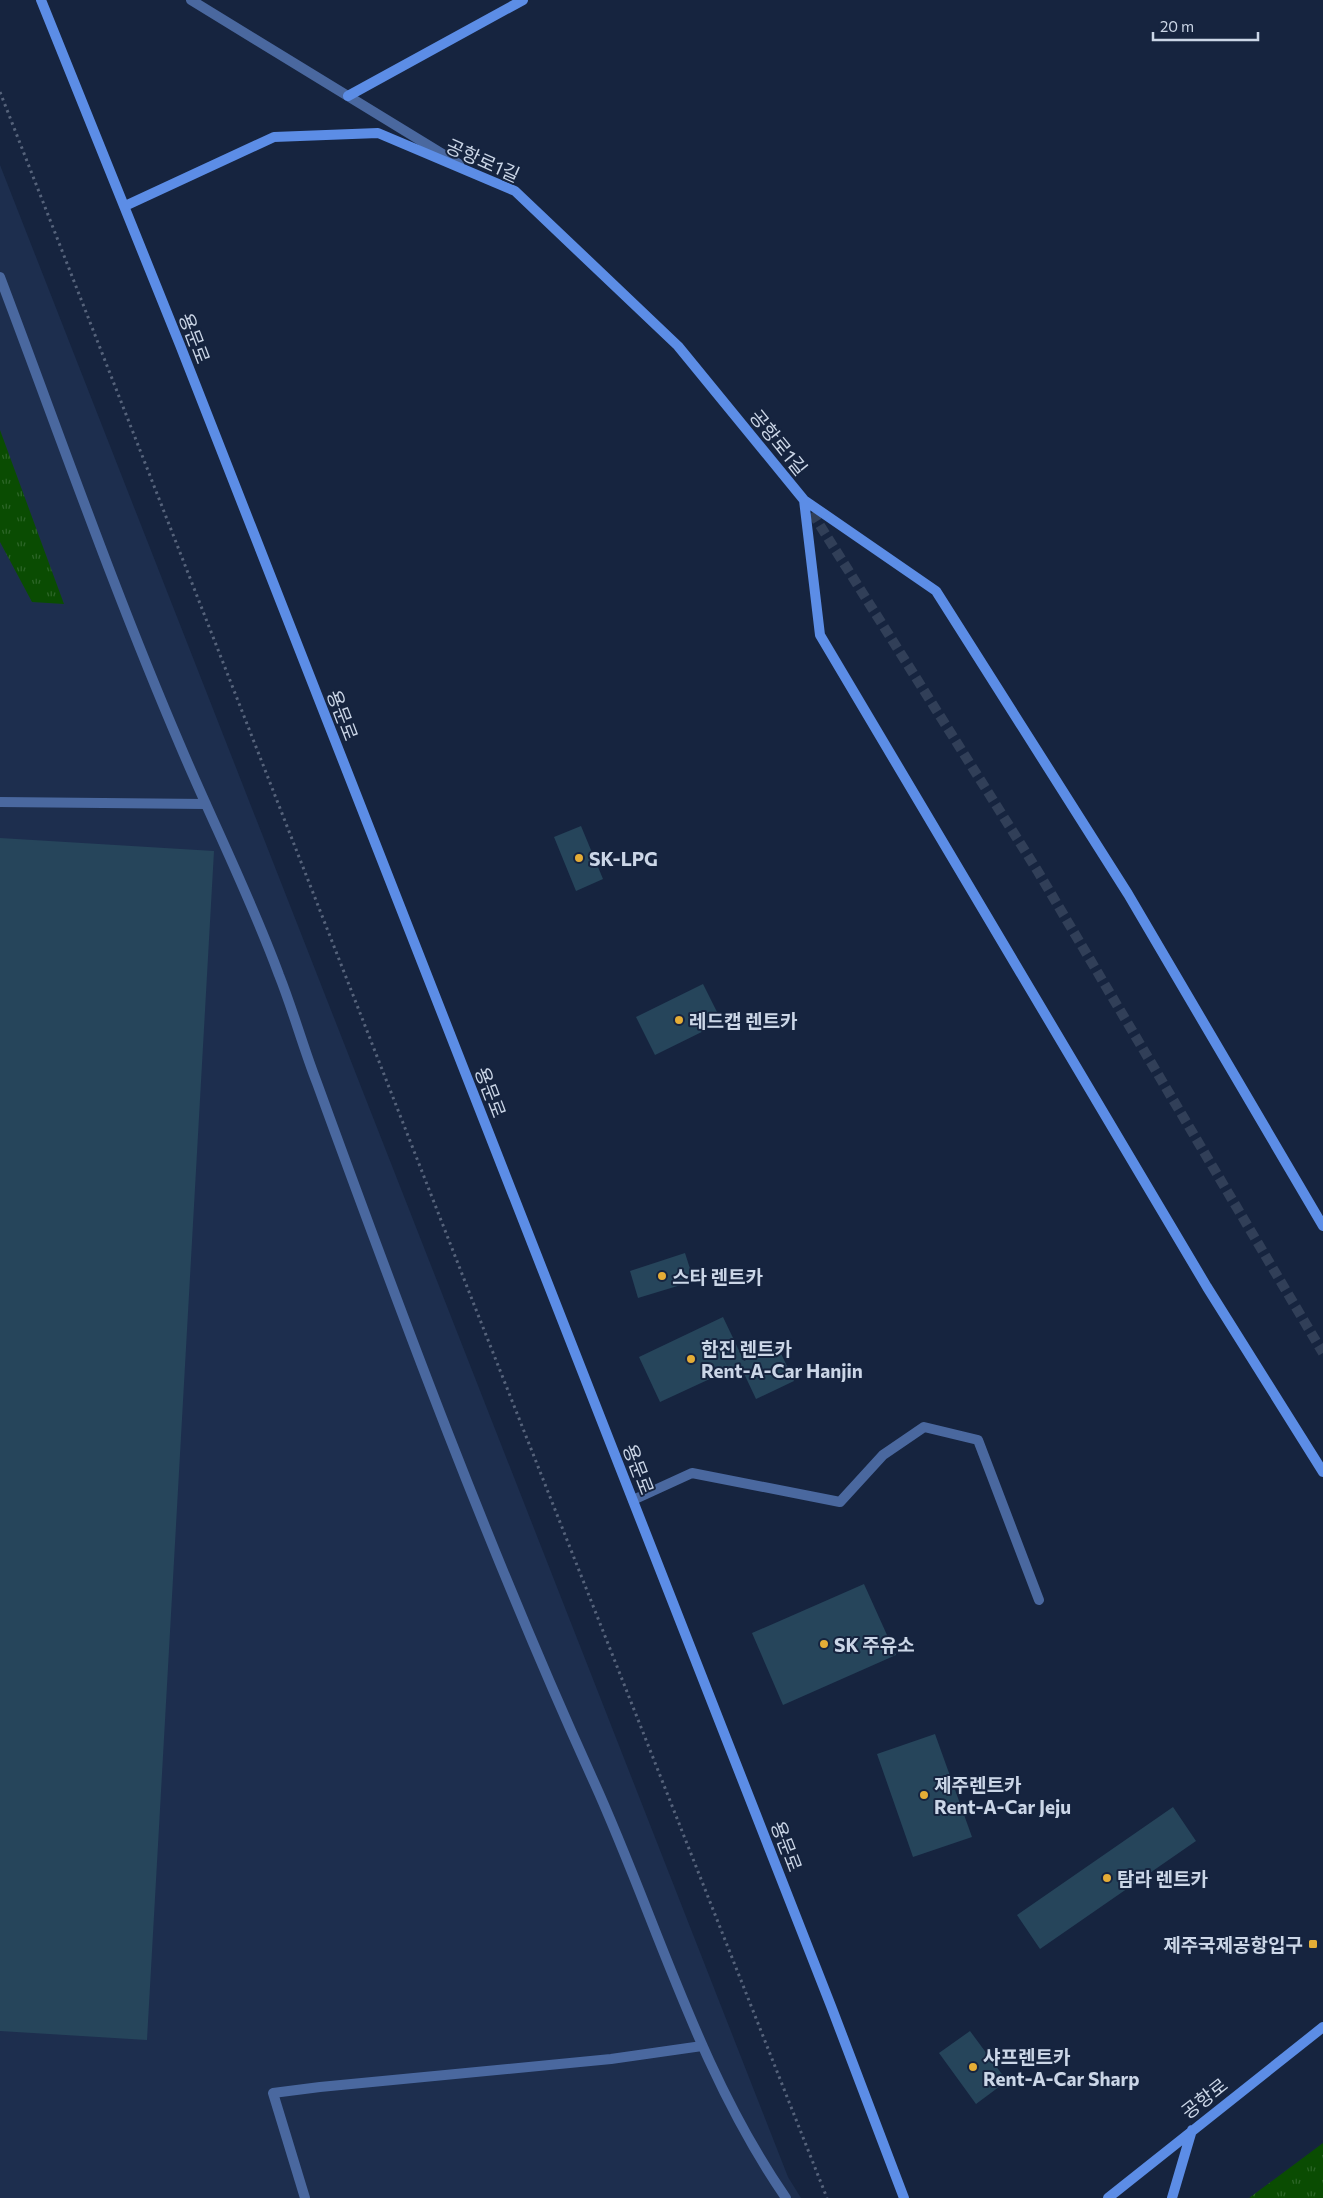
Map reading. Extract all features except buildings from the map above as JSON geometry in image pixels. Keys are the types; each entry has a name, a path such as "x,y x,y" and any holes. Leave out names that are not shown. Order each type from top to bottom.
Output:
{"street":[{"name":"용문로","path":"41,0 125,206 633,1500 904,2198"},
{"path":"191,0 479,176"},
{"path":"348,96 523,0"},
{"name":"공항로1길","path":"125,206 274,137 378,133 515,191 678,346 804,500 936,591 1128,894 1323,1226"},
{"path":"0,277 132,628 279,974 314,1077 459,1465 534,1649 598,1789 702,2046 749,2140 786,2198"},
{"path":"804,500 820,635 1202,1278 1323,1472"},
{"path":"0,802 206,804"},
{"path":"633,1500 692,1473 840,1502 883,1455 924,1427 978,1440 1039,1600"},
{"name":"공항로","path":"1108,2198 1323,2027"},
{"path":"305,2198 273,2093 320,2086 611,2058 702,2046"},
{"path":"1172,2198 1192,2130"}],"path":[{"path":"0,92 473,1302 827,2198"}],"shaded area":[{"path":"0,165 788,2177 801,2198 0,2198"}],"green space":[{"path":"0,430 64,604 32,602 0,542"},
{"path":"1323,2143 1323,2198 1249,2198"}],"tunnel":[{"path":"804,500 1037,870 1323,1353"}],"place":[{"name":"SK-LPG","path":"579,858"},
{"name":"레드캡 렌트카","path":"679,1020"},
{"name":"스타 렌트카","path":"662,1276"},
{"name":"한진 렌트카 Rent-A-Car Hanjin","path":"691,1359"},
{"name":"SK 주유소","path":"824,1644"},
{"name":"제주렌트카 Rent-A-Car Jeju","path":"924,1795"},
{"name":"탐라 렌트카","path":"1107,1878"},
{"name":"제주국제공항입구","path":"1313,1944"},
{"name":"샤프렌트카 Rent-A-Car Sharp","path":"973,2067"}]}
